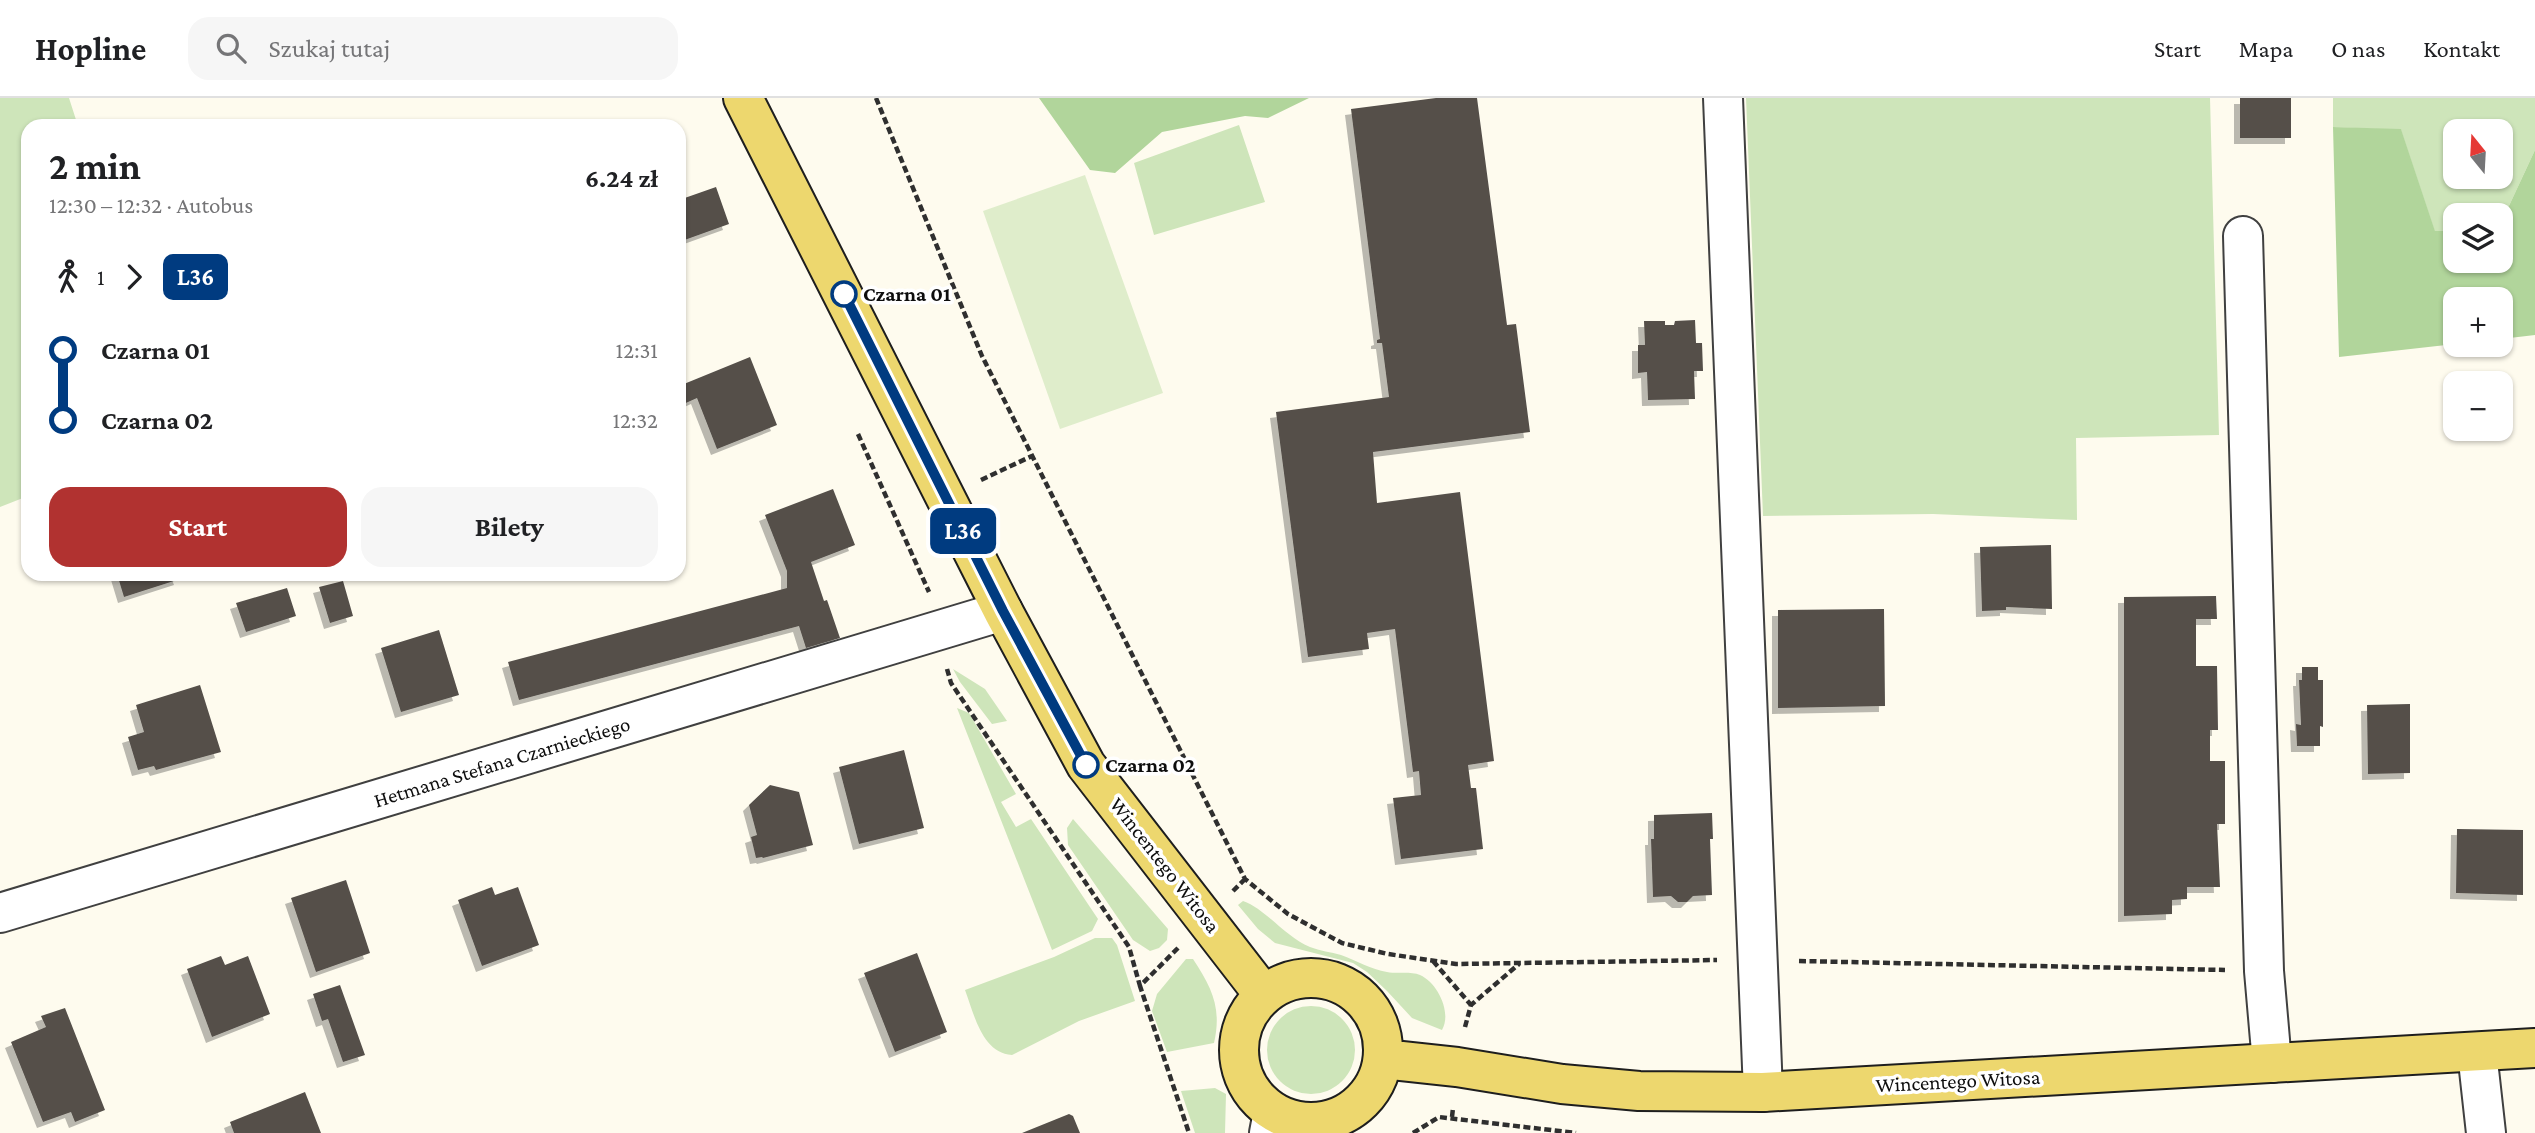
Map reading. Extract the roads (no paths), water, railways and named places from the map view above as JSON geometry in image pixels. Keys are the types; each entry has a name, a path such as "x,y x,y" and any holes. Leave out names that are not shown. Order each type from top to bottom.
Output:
{"main road":[{"name":"Wincentego Witosa","path":"743,98 1003,611 1086,765 1264,995"},
{"path":"1310,978 1334,981 1356,993 1373,1011 1382,1034 1383,1059 1376,1082 1362,1101 1342,1115 1319,1122 1271,1122 1244,1077 1239,1055 1241,1033 1250,1012 1264,995 1286,982 1310,978"},
{"name":"Wincentego Witosa","path":"1383,1059 1562,1084 1639,1091 1762,1091 2535,1048"}],"street":[{"path":"1723,98 1762,1091"},
{"path":"2244,236 2264,971 2272,1063"},
{"name":"Hetmana Stefana Czarnieckiego","path":"0,913 1003,611"},
{"path":"2477,1052 2486,1133"}],"place":[{"name":"Czarna 01","path":"844,294"},
{"name":"Czarna 02","path":"1086,765"}]}
